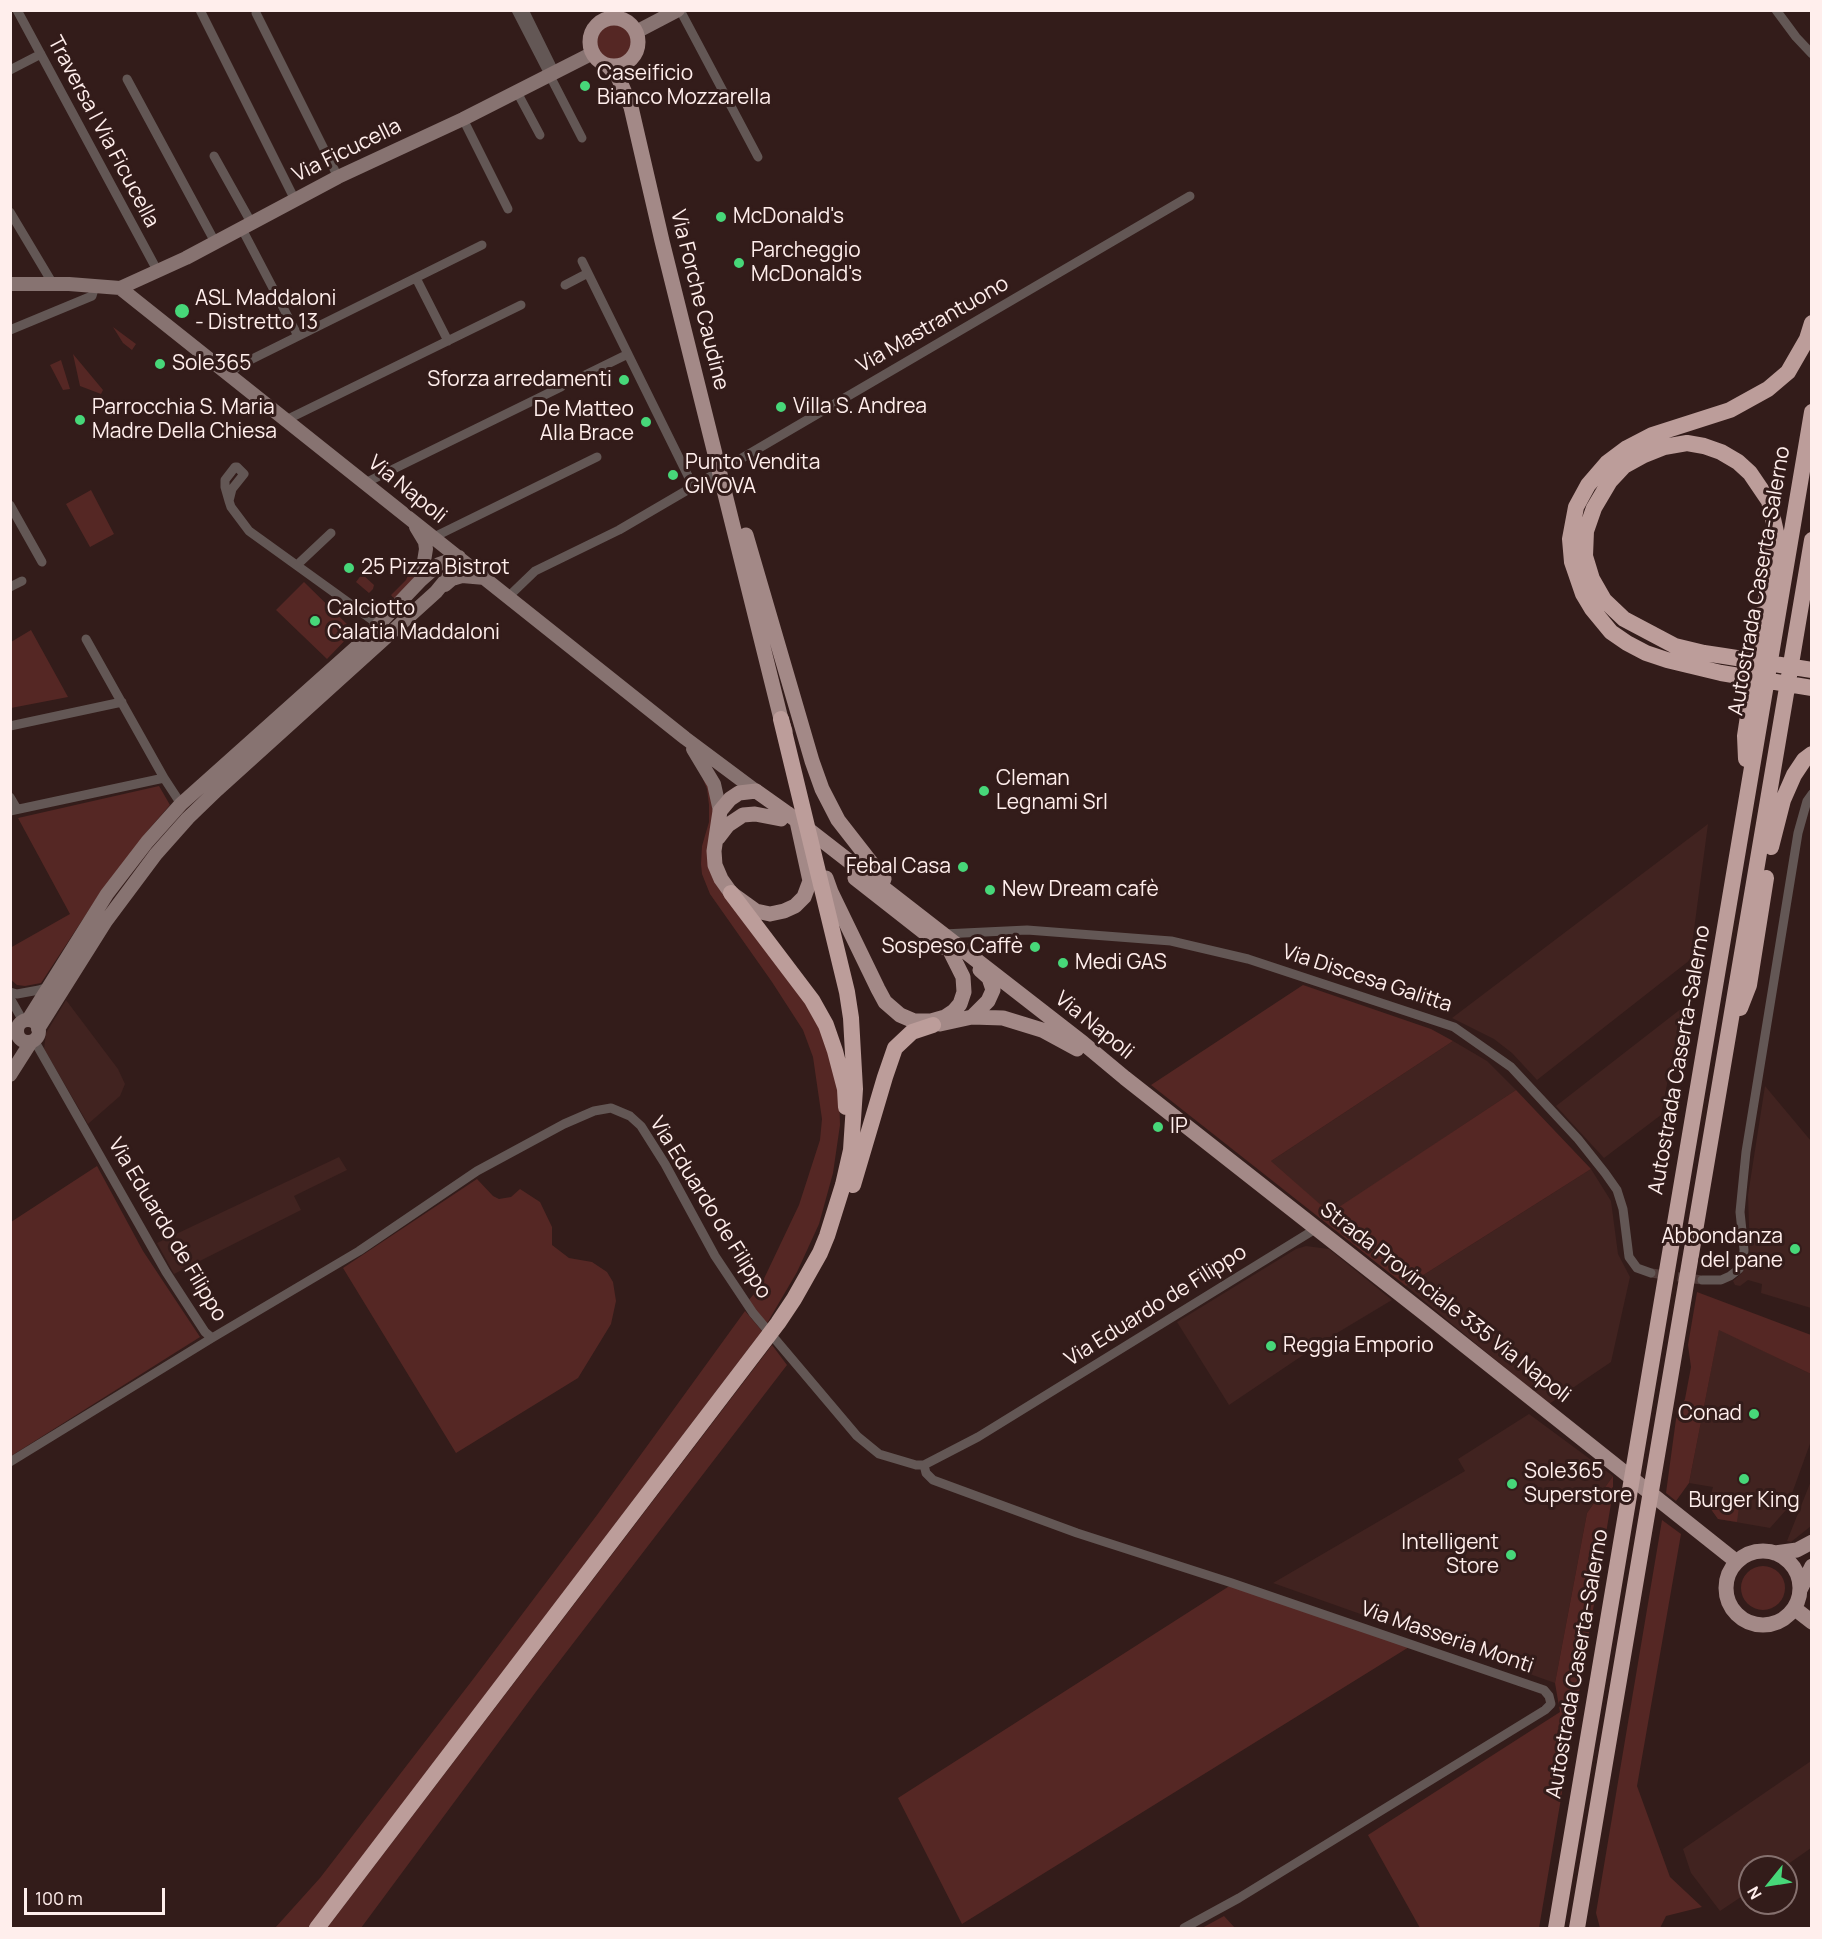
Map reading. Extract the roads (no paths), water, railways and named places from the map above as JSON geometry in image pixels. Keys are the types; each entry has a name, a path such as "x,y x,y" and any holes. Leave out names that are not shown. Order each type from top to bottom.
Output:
{"highway":[{"path":"1812,323 1807,339 1788,372 1768,389 1730,411 1652,435 1627,448 1607,463 1588,485 1576,507 1570,539 1572,562 1583,594 1592,609 1611,632 1646,653 1723,664 1812,670"},
{"name":"Autostrada Caserta-Salerno","path":"1556,1929 1812,412"},
{"path":"1747,796 1745,736 1776,532 1769,501 1750,473 1738,462 1721,452 1704,446 1687,443 1664,447 1624,466 1610,481 1594,508 1586,531 1585,556 1592,579 1604,600 1624,620 1675,646 1723,664 1812,688"},
{"name":"Autostrada Caserta-Salerno","path":"1577,1929 1812,540"},
{"path":"317,1929 778,1323 794,1299 828,1236 851,1150 855,1067 851,1018 847,992 781,719"},
{"path":"1728,1036 1749,985 1774,830 1794,775 1804,760 1812,754"},
{"path":"731,893 812,1000 826,1025 835,1051 845,1089 846,1122 834,1189 836,1212"},
{"path":"828,1236 840,1221 851,1192 895,1048 912,1032 933,1025"}],"main road":[{"path":"615,10 632,27 638,45 633,58 621,66 607,65 596,58 593,53 591,36 600,18 616,18 632,27"},
{"name":"Via Forche Caudine","path":"631,107 630,75 633,58"},
{"name":"Via Forche Caudine","path":"607,65 618,77 631,107 781,719"},
{"path":"721,474 743,523 822,789 838,820 900,900"},
{"path":"718,838 728,825 750,807 756,791 739,793 730,799 720,811 718,838 714,851 721,879 731,893 756,911 770,914 795,906 804,897 814,861"},
{"name":"Via Napoli","path":"756,791 921,916 1125,1078"},
{"name":"Via Napoli","path":"756,791 781,819 992,985 1077,1049 1125,1078"},
{"path":"743,815 755,814 781,819"},
{"path":"814,861 885,1002 900,1016 914,1021 931,1021 945,1017 960,1004 964,992 963,977 951,953"},
{"path":"921,916 945,942 987,975 992,985 991,996 972,1017"},
{"path":"933,1025 972,1017 1003,1018 1042,1030 1077,1049"},
{"name":"Strada Provinciale 335 Via Napoli","path":"1125,1078 1737,1562"},
{"path":"1812,1542 1797,1550 1751,1553 1737,1562 1728,1577 1727,1594 1734,1610 1740,1616 1756,1624 1773,1623 1788,1615 1794,1608 1812,1566"},
{"path":"1775,1553 1789,1561 1794,1567 1800,1582 1800,1590"},
{"path":"1794,1608 1812,1622"}],"street":[{"name":"Traversa I Via Ficucella","path":"17,10 157,270"},
{"path":"200,10 295,200"},
{"path":"516,10 552,75"},
{"path":"524,10 582,138"},
{"path":"632,27 679,10 758,157"},
{"path":"1776,10 1812,54"},
{"path":"256,13 338,177"},
{"name":"Via Ficucella","path":"120,288 186,258 338,177 463,119 593,53"},
{"path":"10,70 41,54"},
{"path":"127,78 215,242"},
{"path":"518,92 540,135"},
{"path":"463,119 508,209"},
{"path":"214,156 298,336"},
{"name":"Via Mastrantuono","path":"508,597 535,571 620,530 693,486 721,474 1190,196"},
{"path":"10,212 53,284"},
{"path":"230,374 240,365 482,245"},
{"path":"582,261 693,486"},
{"path":"565,285 588,273"},
{"path":"416,278 448,341"},
{"path":"10,284 69,284 120,288"},
{"path":"69,284 75,289 77,297 75,304"},
{"path":"10,330 92,296 95,286"},
{"name":"Via Napoli","path":"120,288 685,738 756,791"},
{"path":"286,420 521,305"},
{"path":"577,379 628,354"},
{"path":"365,483 561,387"},
{"path":"434,537 597,457"},
{"path":"229,501 249,531 378,624"},
{"path":"10,505 42,562"},
{"path":"412,520 425,542 421,580"},
{"path":"297,565 331,533"},
{"path":"31,1030 106,921 156,854 188,818 421,580 440,564 459,557"},
{"path":"436,592 449,576 459,557"},
{"path":"10,1075 50,986 107,894 147,842 181,804 254,749 452,579 462,576 485,578"},
{"path":"10,587 22,581"},
{"path":"86,639 181,804"},
{"path":"10,726 122,702"},
{"path":"685,738 714,784 720,811"},
{"path":"10,797 14,810 164,778"},
{"path":"1702,1280 1721,1280 1730,1276 1739,1269 1743,1261 1740,1212 1746,1152 1798,833 1809,798"},
{"name":"Via Discesa Galitta","path":"943,934 1027,930 1171,941 1248,959 1454,1027 1511,1067 1578,1139 1617,1190 1623,1209 1629,1257 1637,1268 1651,1273"},
{"path":"10,992 39,990 50,986"},
{"name":"Via Eduardo de Filippo","path":"10,998 31,1030 166,1272 205,1332 212,1338 359,1251 477,1172 564,1124 594,1111 611,1108 630,1116 642,1126 715,1256 753,1313 857,1436 879,1454 900,1461 924,1465 978,1437 1317,1228"},
{"path":"14,1041 18,1027 31,1030"},
{"path":"10,1462 212,1338"},
{"name":"Via Masseria Monti","path":"924,1465 926,1473 933,1480 1077,1533 1232,1583 1544,1690 1548,1696 1551,1704 1545,1710 1239,1898 1184,1929"}],"tunnel":[{"path":"1651,1273 1702,1280"}],"place":[{"name":"Caseificio Bianco Mozzarella","path":"585,86"},
{"name":"McDonald's","path":"721,217"},
{"name":"Parcheggio McDonald's","path":"739,263"},
{"name":"ASL Maddaloni - Distretto 13","path":"182,311"},
{"name":"Sole365","path":"160,364"},
{"name":"Sforza arredamenti","path":"624,380"},
{"name":"Villa S. Andrea","path":"781,407"},
{"name":"Parrocchia S. Maria Madre Della Chiesa","path":"80,420"},
{"name":"De Matteo Alla Brace","path":"646,422"},
{"name":"Punto Vendita GIVOVA","path":"673,475"},
{"name":"25 Pizza Bistrot","path":"349,568"},
{"name":"Calciotto Calatia Maddaloni","path":"315,621"},
{"name":"Cleman Legnami Srl","path":"984,791"},
{"name":"Febal Casa","path":"963,867"},
{"name":"New Dream cafè","path":"990,890"},
{"name":"Sospeso Caffè","path":"1035,947"},
{"name":"Medi GAS","path":"1063,963"},
{"name":"IP","path":"1158,1127"},
{"name":"Abbondanza del pane","path":"1795,1249"},
{"name":"Reggia Emporio","path":"1271,1346"},
{"name":"Conad","path":"1754,1414"},
{"name":"Burger King","path":"1744,1479"},
{"name":"Sole365 Superstore","path":"1512,1484"},
{"name":"Intelligent Store","path":"1511,1555"}]}
